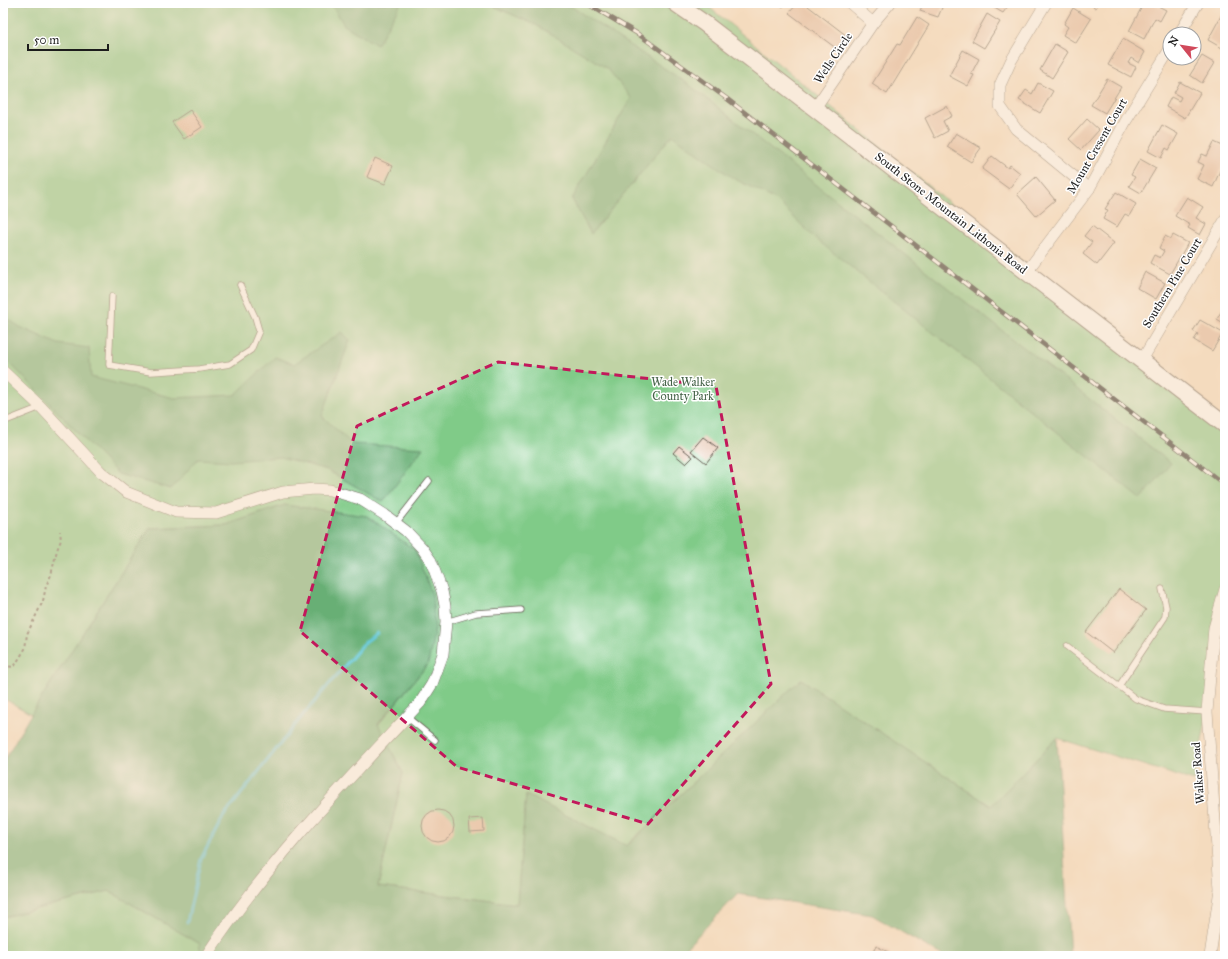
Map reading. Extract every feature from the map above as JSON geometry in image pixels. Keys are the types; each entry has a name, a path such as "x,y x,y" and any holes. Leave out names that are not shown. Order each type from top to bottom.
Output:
{"main road":[{"name":"South Stone Mountain Lithonia Road","path":"675,3 815,108 1225,425"}],"street":[{"path":"850,3 873,23"},
{"name":"Wells Circle","path":"815,108 873,23 890,3"},
{"path":"1046,3 1011,62 1000,86 1000,106 1016,129 1089,189"},
{"path":"1184,26 1198,3"},
{"name":"Mount Cresent Court","path":"1027,271 1089,189 1127,119 1162,62"},
{"name":"Southern Pine Court","path":"1142,360 1225,220"},
{"path":"3,371 40,407 101,472 126,492 176,512 216,513 283,492 314,489 330,490 360,499 396,523 422,548 431,561 442,591 446,622 443,654 438,670 420,703 308,822 247,897 206,956"},
{"name":"Walker Road","path":"1210,956 1220,889 1207,712 1214,628 1225,590"}],"lane":[{"path":"112,296 109,366 151,372 199,369 230,364 251,350 259,332 255,317 240,286"},
{"path":"3,422 40,407"},
{"path":"396,523 429,481"},
{"path":"1119,686 1165,617 1166,606 1162,589"},
{"path":"446,622 476,613 520,610"},
{"path":"1066,646 1136,699 1164,709 1207,712"},
{"path":"407,717 435,740"}],"path":[{"path":"3,666 14,667 25,649 27,634 43,601 46,586 51,575 61,540 60,531"}],"highlighted area":[{"path":"498,362 716,386 771,684 648,824 457,767 300,631 357,426"}],"green space":[{"name":"Wade Walker County Park","path":"3,3 704,3 1225,428 1225,626 1194,781 1057,738 991,806 801,680 626,846 526,795 517,904 378,887 403,773 378,725 428,664 285,505 226,525 150,528 31,714 3,698"},
{"path":"331,3 401,3 377,45 344,25"},
{"path":"491,3 566,3 688,84 1171,463 1141,499 816,239 776,200 733,178 672,135 591,234 572,199 631,98 608,69 538,26 491,5"},
{"path":"3,316 20,327 58,344 89,348 91,377 174,398 235,395 275,357 294,364 342,332 350,340 322,416 352,444 423,448 383,502 327,470 281,457 231,461 198,459 171,489 118,474 3,356"},
{"path":"285,505 367,516 415,550 432,594 435,629 428,664 378,724 403,773 378,887 517,904 526,795 627,846 801,679 991,806 1057,738 1070,956 943,956 872,915 738,894 678,956 197,956 200,944 109,891 3,917 3,762 31,714 150,528 226,525"},
{"path":"109,891 201,944 197,956 3,956 3,917"}],"building":[{"path":"778,3 786,3 783,7"},
{"path":"798,3 804,3 847,36 837,49 789,13"},
{"path":"923,3 944,3 938,17 920,11"},
{"path":"993,3 1010,3 1003,13 991,6"},
{"path":"1087,3 1099,3 1096,8"},
{"path":"1144,3 1152,3 1166,10 1160,21 1155,18 1144,39 1129,31"},
{"path":"1073,8 1091,19 1076,43 1063,35 1068,27 1064,24"},
{"path":"987,14 1000,22 984,48 972,41"},
{"path":"1222,14 1225,16 1225,43 1222,48 1208,40"},
{"path":"917,17 929,25 887,94 872,84 897,44 900,45"},
{"path":"1123,39 1145,52 1139,63 1131,58 1128,63 1136,67 1131,77 1108,65"},
{"path":"1055,44 1068,52 1052,78 1040,70"},
{"path":"963,50 979,59 971,74 974,75 968,86 949,76"},
{"path":"1202,56 1214,63 1202,83 1190,75 1196,66 1202,66"},
{"path":"1107,79 1121,87 1105,113 1091,105"},
{"path":"1180,82 1200,93 1185,118 1166,107 1171,97 1179,101 1181,97 1174,93"},
{"path":"1038,83 1053,91 1040,113 1019,100 1026,90 1032,94"},
{"path":"947,106 952,116 943,121 948,131 935,138 925,118"},
{"path":"190,110 202,127 184,139 172,122"},
{"path":"1087,119 1099,130 1081,150 1069,139"},
{"path":"1162,125 1178,134 1169,150 1166,148 1161,158 1148,151"},
{"path":"956,133 981,148 971,162 947,147"},
{"path":"1214,142 1225,147 1225,159 1213,187 1197,179 1204,165 1198,162 1202,154 1207,156"},
{"path":"992,156 1008,168 1010,165 1020,173 1009,189 982,169"},
{"path":"375,158 393,166 385,184 367,177"},
{"path":"1140,159 1156,168 1141,193 1129,186 1135,177 1131,175"},
{"path":"1036,177 1055,200 1036,216 1017,194"},
{"path":"1116,192 1136,204 1129,216 1125,214 1117,227 1103,219 1108,210 1105,209"},
{"path":"1187,197 1203,207 1196,218 1206,224 1200,235 1188,228 1190,225 1175,216"},
{"path":"1092,226 1114,243 1097,265 1083,254 1092,242 1084,236"},
{"path":"1173,235 1188,243 1170,274 1150,263 1154,255 1160,258 1164,251 1159,248 1165,236 1171,239"},
{"path":"1145,272 1165,283 1156,299 1137,288"},
{"path":"1225,305 1225,324 1217,319"},
{"path":"1200,320 1223,333 1212,351 1194,340 1198,334 1193,331"},
{"path":"703,437 718,448 706,463 691,451"},
{"path":"679,446 693,457 686,464 673,453"},
{"path":"1119,589 1146,610 1113,653 1086,632"},
{"path":"438,810 447,813 451,817 454,826 451,835 447,839 438,842 429,839 425,835 422,826 425,817 429,813"},
{"path":"483,818 484,831 470,832 469,819"},
{"path":"876,946 890,953 889,956 871,956"}],"waterway":[{"path":"187,922 201,859 223,817 303,715 365,642 377,633"}],"railway":[{"path":"586,3 638,34 726,98 1225,485"}]}
